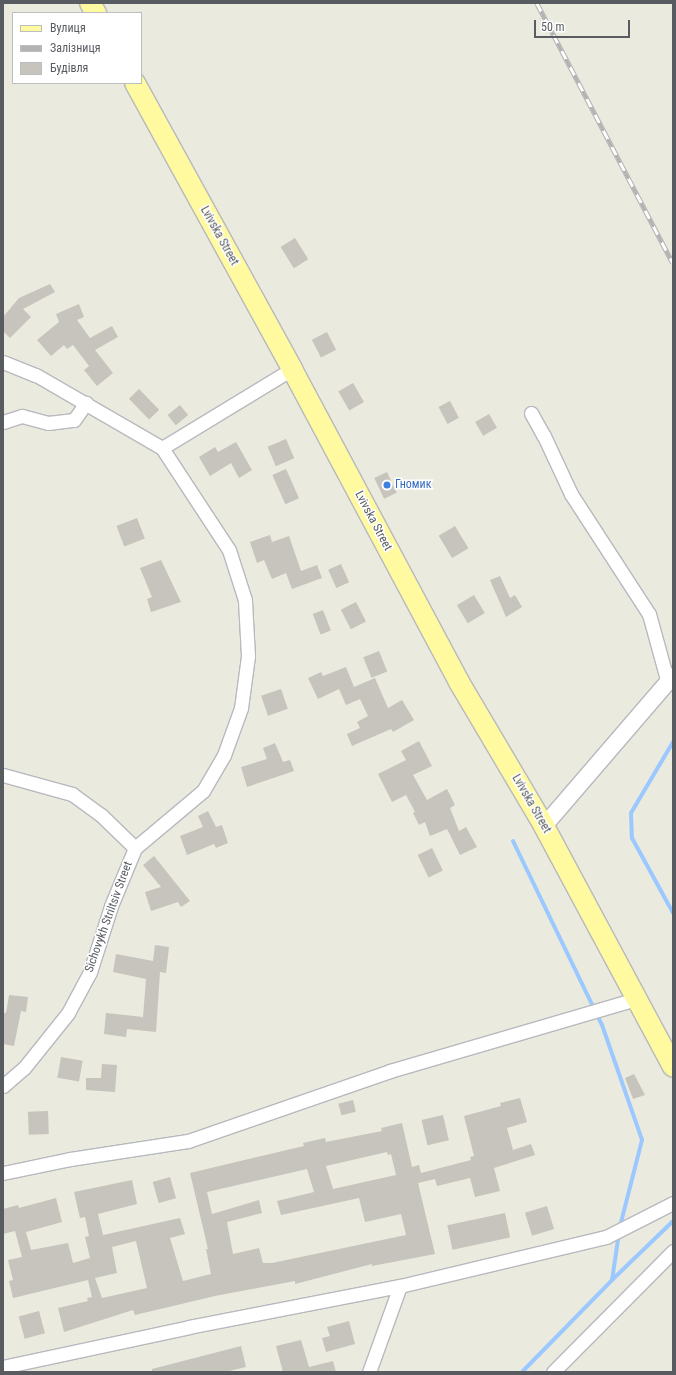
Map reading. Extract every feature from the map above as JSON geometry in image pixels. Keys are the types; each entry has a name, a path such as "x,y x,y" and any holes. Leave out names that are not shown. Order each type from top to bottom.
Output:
{"main road":[{"path":"90,3 95,12"},
{"name":"Lvivska Street","path":"135,84 292,370 458,682 544,826 673,1067"}],"street":[{"path":"3,362 36,375 162,448 292,370"},
{"path":"3,422 22,416 48,423 74,420 86,403"},
{"path":"531,413 544,436 571,494 649,614 670,679 544,826"},
{"name":"Sichovykh Striltsiv Street","path":"3,1086 24,1068 68,1013 90,972 111,906 135,848 203,791 224,756 241,708 248,656 245,600 229,550 162,448"},
{"path":"3,775 72,794 101,815 135,848"},
{"path":"3,1173 70,1159 188,1141 390,1071 607,1008 636,998"},
{"path":"3,1367 189,1327 400,1286 606,1237 673,1203"},
{"path":"553,1372 673,1251"},
{"path":"369,1372 400,1286"}],"building":[{"path":"295,238 308,259 294,268 281,247"},
{"path":"50,284 55,292 23,309 31,317 10,338 3,331 3,317 19,298"},
{"path":"79,304 84,317 77,320 90,338 112,326 118,337 95,350 113,373 97,386 84,370 89,366 73,345 67,349 64,345 51,356 37,340 59,322 56,314"},
{"path":"327,332 336,350 321,358 312,340"},
{"path":"353,383 364,402 349,411 338,392"},
{"path":"139,389 159,410 149,420 129,399"},
{"path":"450,401 459,418 447,424 439,407"},
{"path":"180,405 188,415 176,425 168,415"},
{"path":"489,414 497,428 483,436 475,422"},
{"path":"286,439 294,458 276,466 268,447"},
{"path":"236,442 252,470 239,478 231,463 210,476 199,457 215,447 218,452"},
{"path":"286,469 299,498 285,504 272,475"},
{"path":"387,472 397,493 384,499 374,478"},
{"path":"137,518 145,539 124,546 116,526"},
{"path":"455,526 468,548 452,558 439,536"},
{"path":"270,535 272,542 289,536 301,571 317,565 322,578 292,589 286,573 272,579 264,560 257,563 250,542"},
{"path":"161,560 181,602 151,612 147,599 152,597 140,568"},
{"path":"341,564 349,582 336,588 328,570"},
{"path":"500,576 510,598 515,595 522,607 506,617 490,580"},
{"path":"474,595 485,613 468,623 457,605"},
{"path":"356,602 366,622 351,629 341,610"},
{"path":"323,610 331,631 321,634 313,614"},
{"path":"379,651 387,671 371,678 363,657"},
{"path":"346,667 354,687 375,678 388,708 402,700 414,720 393,732 391,729 352,746 347,734 360,728 357,722 368,716 360,699 346,705 339,689 318,699 308,678 321,672 323,676"},
{"path":"281,689 288,709 268,716 261,696"},
{"path":"419,741 432,766 413,775 427,800 447,789 455,805 450,808 459,831 466,827 477,847 460,855 447,829 430,836 425,822 419,825 413,813 415,812 406,795 392,802 378,774 406,760 401,751"},
{"path":"275,743 283,762 290,760 294,771 247,787 241,767 267,759 263,748"},
{"path":"208,811 216,827 222,825 228,843 216,848 214,844 187,855 180,836 203,827 198,816"},
{"path":"432,848 443,870 429,877 418,855"},
{"path":"154,856 190,901 181,907 178,902 151,911 145,892 161,887 143,865"},
{"path":"155,945 169,947 166,973 160,972 156,1032 127,1029 126,1037 104,1034 106,1013 143,1017 146,979 113,972 116,954 153,961"},
{"path":"9,995 28,997 26,1012 21,1011 14,1046 3,1044 3,1013 6,1013"},
{"path":"61,1057 83,1061 79,1082 57,1078"},
{"path":"102,1064 117,1065 115,1092 86,1090 86,1078 101,1078"},
{"path":"634,1074 645,1095 633,1099 625,1078"},
{"path":"520,1098 527,1122 507,1128 513,1150 531,1144 535,1155 494,1168 500,1191 475,1197 470,1178 437,1186 435,1179 418,1183 435,1254 372,1266 372,1264 295,1284 295,1281 215,1296 135,1315 133,1310 64,1332 58,1308 88,1301 87,1298 92,1297 88,1280 13,1298 9,1281 13,1280 8,1260 22,1257 15,1231 3,1234 3,1209 18,1205 19,1208 56,1198 62,1222 26,1232 31,1250 68,1243 73,1263 90,1258 85,1237 89,1236 85,1217 80,1218 74,1192 132,1180 137,1204 98,1214 103,1235 180,1218 185,1234 170,1238 183,1281 211,1274 206,1249 208,1249 190,1173 304,1146 303,1143 325,1138 326,1142 382,1131 381,1128 402,1123 412,1167 419,1165 421,1173 471,1160 470,1157 474,1156 464,1116 501,1106 500,1103","holes":["387,1152 388,1155 391,1154 396,1175 333,1189 326,1166","307,1169 314,1192 277,1201 281,1215 359,1198 365,1222 401,1214 406,1235 272,1263 263,1263 259,1248 233,1254 227,1222 262,1213 259,1200 212,1214 207,1192","136,1241 147,1288 102,1298 95,1278 117,1273 112,1247"]},
{"path":"353,1100 356,1112 341,1115 338,1104"},
{"path":"48,1111 49,1134 29,1135 28,1112"},
{"path":"443,1115 449,1140 427,1145 422,1120"},
{"path":"170,1177 176,1198 159,1203 153,1182"},
{"path":"547,1206 554,1229 532,1236 525,1213"},
{"path":"505,1213 510,1237 452,1250 447,1225"},
{"path":"39,1311 45,1333 25,1339 19,1316"},
{"path":"349,1321 355,1344 326,1352 322,1338 330,1336 327,1327"},
{"path":"301,1340 309,1367 333,1361 336,1372 283,1372 276,1346"},
{"path":"241,1346 246,1367 225,1372 152,1372 152,1369"}],"waterway":[{"path":"673,742 631,813 632,838 673,913"},
{"path":"513,841 602,1025 642,1140 620,1226"},
{"path":"612,1280 673,1221"},
{"path":"522,1372 612,1280 619,1233"}],"railway":[{"path":"537,3 673,263"}],"place":[{"name":"Гномик","path":"387,485"}]}
